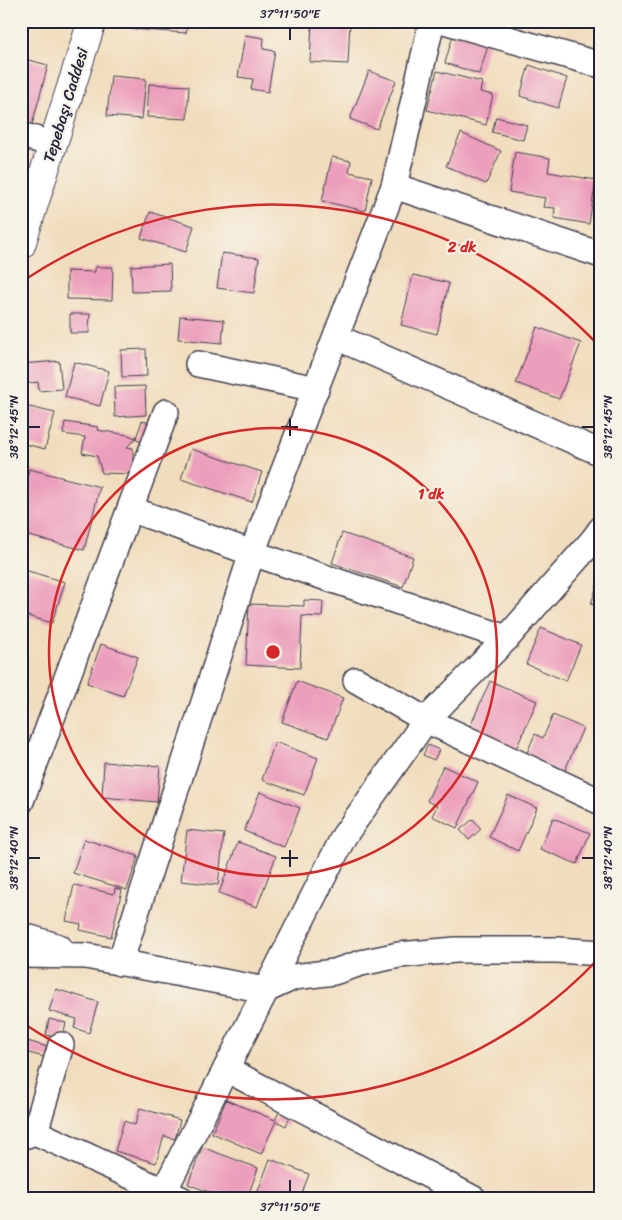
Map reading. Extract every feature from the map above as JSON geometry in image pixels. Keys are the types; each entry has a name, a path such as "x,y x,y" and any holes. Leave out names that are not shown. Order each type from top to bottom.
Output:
{"main road":[{"name":"Tepebaşı Caddesi","path":"21,245 92,21"}],"street":[{"path":"120,963 252,553 394,186 432,21"},
{"path":"444,21 601,65"},
{"path":"21,135 53,144"},
{"path":"394,186 601,255"},
{"path":"336,337 601,453"},
{"path":"198,364 316,389"},
{"path":"21,801 166,412"},
{"path":"130,509 252,553 507,638"},
{"path":"61,1045 28,1134 168,1196 226,1069 344,836 426,720 507,638 601,529"},
{"path":"356,680 426,720 601,802"},
{"path":"21,935 86,956 266,990 294,977 334,972 361,963 399,956 456,950 558,950 601,953"},
{"path":"21,955 86,956"},
{"path":"226,1069 460,1196"}],"building":[{"path":"133,21 188,21 186,33 132,29"},
{"path":"312,21 350,21 348,64 310,62"},
{"path":"599,21 601,21 601,46 595,45"},
{"path":"454,32 489,43 479,74 445,63"},
{"path":"245,35 264,38 263,49 275,51 268,92 251,89 253,79 238,77"},
{"path":"21,58 48,65 32,125 21,122"},
{"path":"529,65 567,78 558,108 520,96"},
{"path":"369,71 396,81 377,129 350,119"},
{"path":"437,71 482,82 480,92 493,95 486,125 427,110"},
{"path":"111,76 146,79 142,119 107,116"},
{"path":"149,84 189,86 187,119 147,117"},
{"path":"601,108 601,121 597,120"},
{"path":"496,117 527,125 523,140 492,132"},
{"path":"461,133 501,151 486,184 446,166"},
{"path":"515,152 550,158 548,172 596,180 589,224 554,218 555,208 543,207 545,198 509,192"},
{"path":"332,157 351,161 349,172 372,177 365,211 322,201"},
{"path":"150,212 194,226 186,252 141,238"},
{"path":"222,253 259,258 254,293 217,288"},
{"path":"170,264 171,291 132,292 131,266"},
{"path":"95,267 113,267 112,300 67,299 67,271 95,272"},
{"path":"413,275 449,283 437,334 401,325"},
{"path":"70,314 90,314 89,333 70,333"},
{"path":"180,316 224,320 222,343 178,339"},
{"path":"537,327 581,343 559,399 516,383"},
{"path":"146,349 147,376 122,377 121,350"},
{"path":"59,361 62,389 39,391 38,382 23,384 21,364"},
{"path":"74,362 109,371 100,406 65,397"},
{"path":"145,386 146,415 115,417 114,387"},
{"path":"21,405 55,413 45,449 21,443"},
{"path":"142,421 151,423 143,445 136,438"},
{"path":"65,422 98,427 97,430 136,438 127,447 133,448 133,474 102,473 97,456 82,453 85,437 63,434"},
{"path":"191,449 262,472 252,502 181,479"},
{"path":"29,469 100,487 84,550 21,534 21,500"},
{"path":"342,533 413,557 403,587 332,563"},
{"path":"21,569 65,582 52,623 21,614"},
{"path":"601,576 601,607 591,604"},
{"path":"304,600 323,601 322,617 302,616 300,668 246,665 249,604 304,606"},
{"path":"541,628 581,645 566,681 526,664"},
{"path":"101,644 138,657 123,696 87,683"},
{"path":"297,681 343,698 328,738 282,722"},
{"path":"490,681 537,701 513,756 466,736"},
{"path":"553,715 583,728 562,777 524,760 535,734 543,738"},
{"path":"275,742 318,758 304,795 262,780"},
{"path":"428,745 439,750 434,760 423,755"},
{"path":"104,762 160,766 157,802 102,797"},
{"path":"443,766 478,782 457,828 432,816 437,806 427,801"},
{"path":"260,792 300,808 284,847 244,831"},
{"path":"508,795 537,808 518,851 489,837"},
{"path":"553,818 590,833 577,864 540,849"},
{"path":"473,819 481,829 469,840 460,830"},
{"path":"187,830 224,834 218,885 181,881"},
{"path":"84,839 138,856 127,890 73,873"},
{"path":"238,842 276,856 257,907 219,893"},
{"path":"74,885 114,894 115,888 122,890 111,937 80,930 81,924 66,921"},
{"path":"56,989 98,1002 89,1033 74,1028 77,1019 49,1011"},
{"path":"49,1019 66,1023 62,1038 46,1035"},
{"path":"24,1040 51,1048 48,1058 21,1051"},
{"path":"226,1100 275,1120 280,1110 291,1115 286,1126 276,1121 261,1154 212,1133"},
{"path":"140,1108 180,1120 175,1139 164,1136 156,1163 115,1151 124,1121 135,1125"},
{"path":"202,1147 258,1168 247,1199 227,1199 188,1184"},
{"path":"270,1159 309,1174 300,1199 255,1199"}]}
